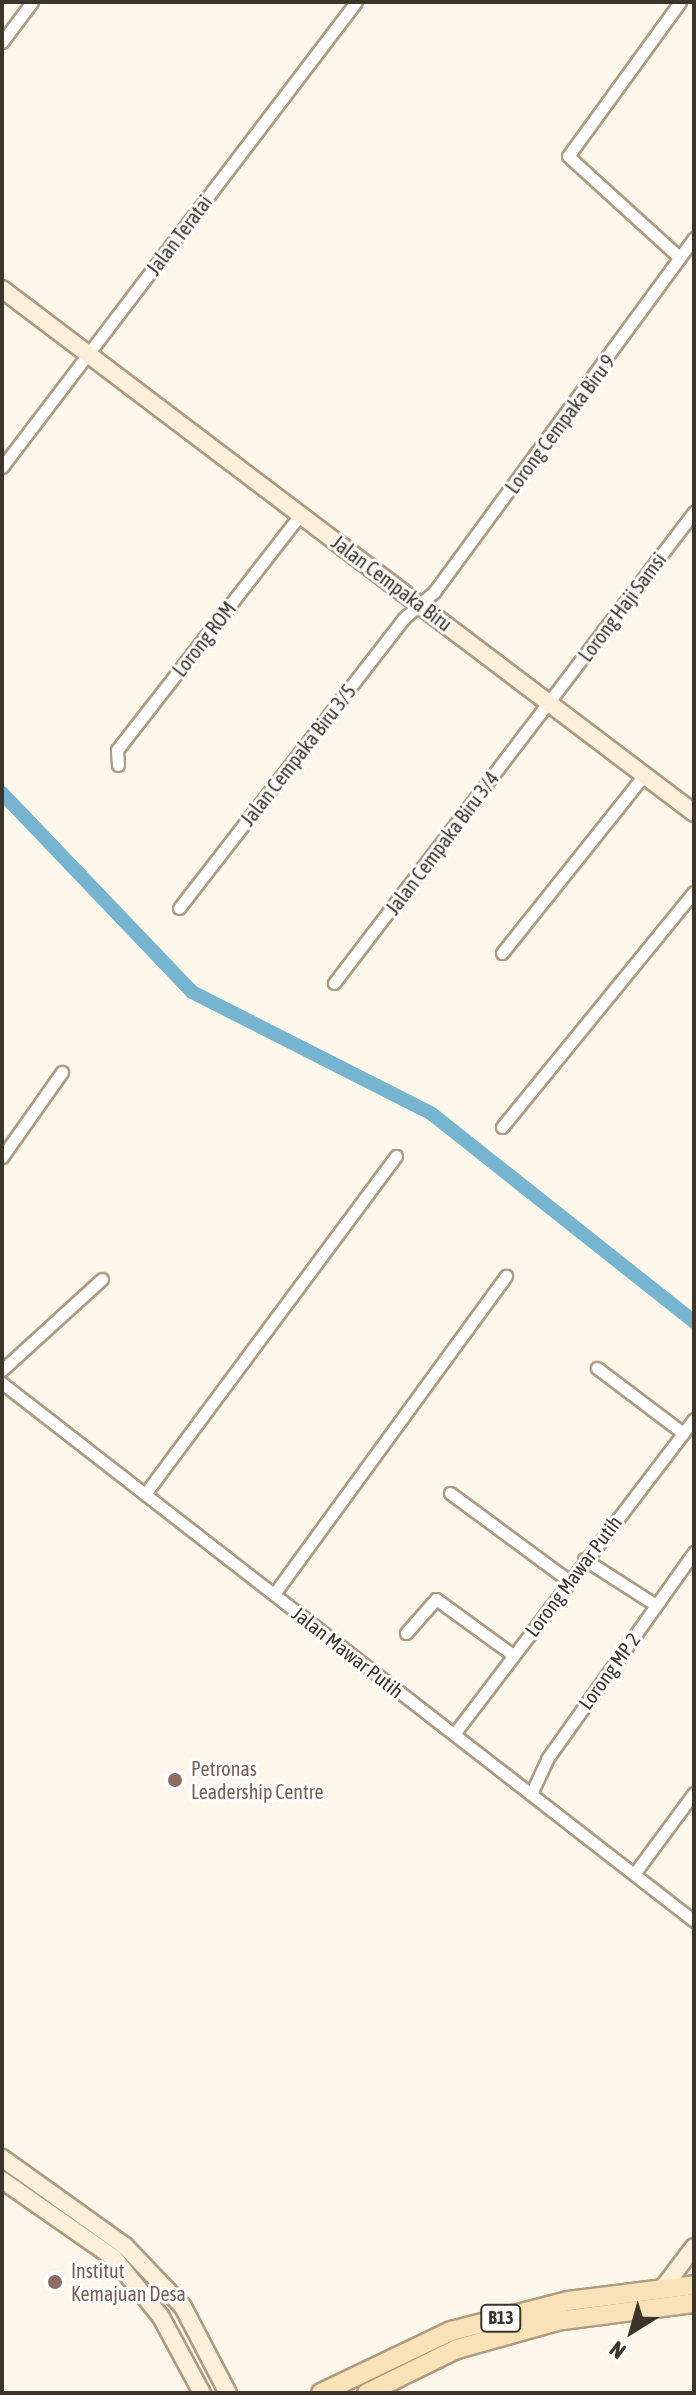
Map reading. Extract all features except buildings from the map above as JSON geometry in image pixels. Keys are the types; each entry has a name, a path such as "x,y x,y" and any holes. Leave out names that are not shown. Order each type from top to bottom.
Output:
{"main road":[{"name":"B13","path":"321,2393 451,2331 568,2301 694,2285"},
{"name":"B13","path":"367,2393 457,2349 543,2325 694,2303"}],"street":[{"path":"2,42 32,2"},
{"name":"Jalan Teratai","path":"2,467 356,2"},
{"path":"680,2 568,156 680,258"},
{"name":"Lorong Cempaka Biru 9","path":"419,604 694,238"},
{"name":"Jalan Cempaka Biru","path":"2,289 694,813"},
{"name":"Lorong Haji Samsi","path":"549,703 694,512"},
{"name":"Lorong ROM","path":"118,765 117,750 301,514"},
{"name":"Jalan Cempaka Biru 3/5","path":"179,908 419,604"},
{"name":"Jalan Cempaka Biru 3/4","path":"334,983 549,703"},
{"path":"502,953 644,775"},
{"path":"502,1127 694,892"},
{"path":"2,1157 62,1072"},
{"path":"145,1494 396,1156"},
{"path":"274,1594 506,1276"},
{"path":"2,1370 102,1279"},
{"path":"597,1368 683,1433"},
{"name":"Jalan Mawar Putih","path":"2,1383 694,1921"},
{"name":"Lorong Mawar Putih","path":"454,1734 584,1559 694,1419"},
{"path":"450,1493 568,1580"},
{"name":"Lorong MP 2","path":"531,1794 547,1759 694,1552"},
{"path":"584,1559 656,1605"},
{"path":"406,1633 436,1599 513,1655"},
{"path":"634,1874 694,1793"},
{"path":"2,2158 125,2246 183,2307 224,2387 239,2393"},
{"path":"2,2180 114,2258 161,2317 197,2388"},
{"path":"663,2288 694,2247"}],"waterway":[{"path":"2,793 192,992 432,1114 694,1322"}],"place":[{"name":"Petronas Leadership Centre","path":"175,1780"},
{"name":"Institut Kemajuan Desa","path":"55,2282"}]}
